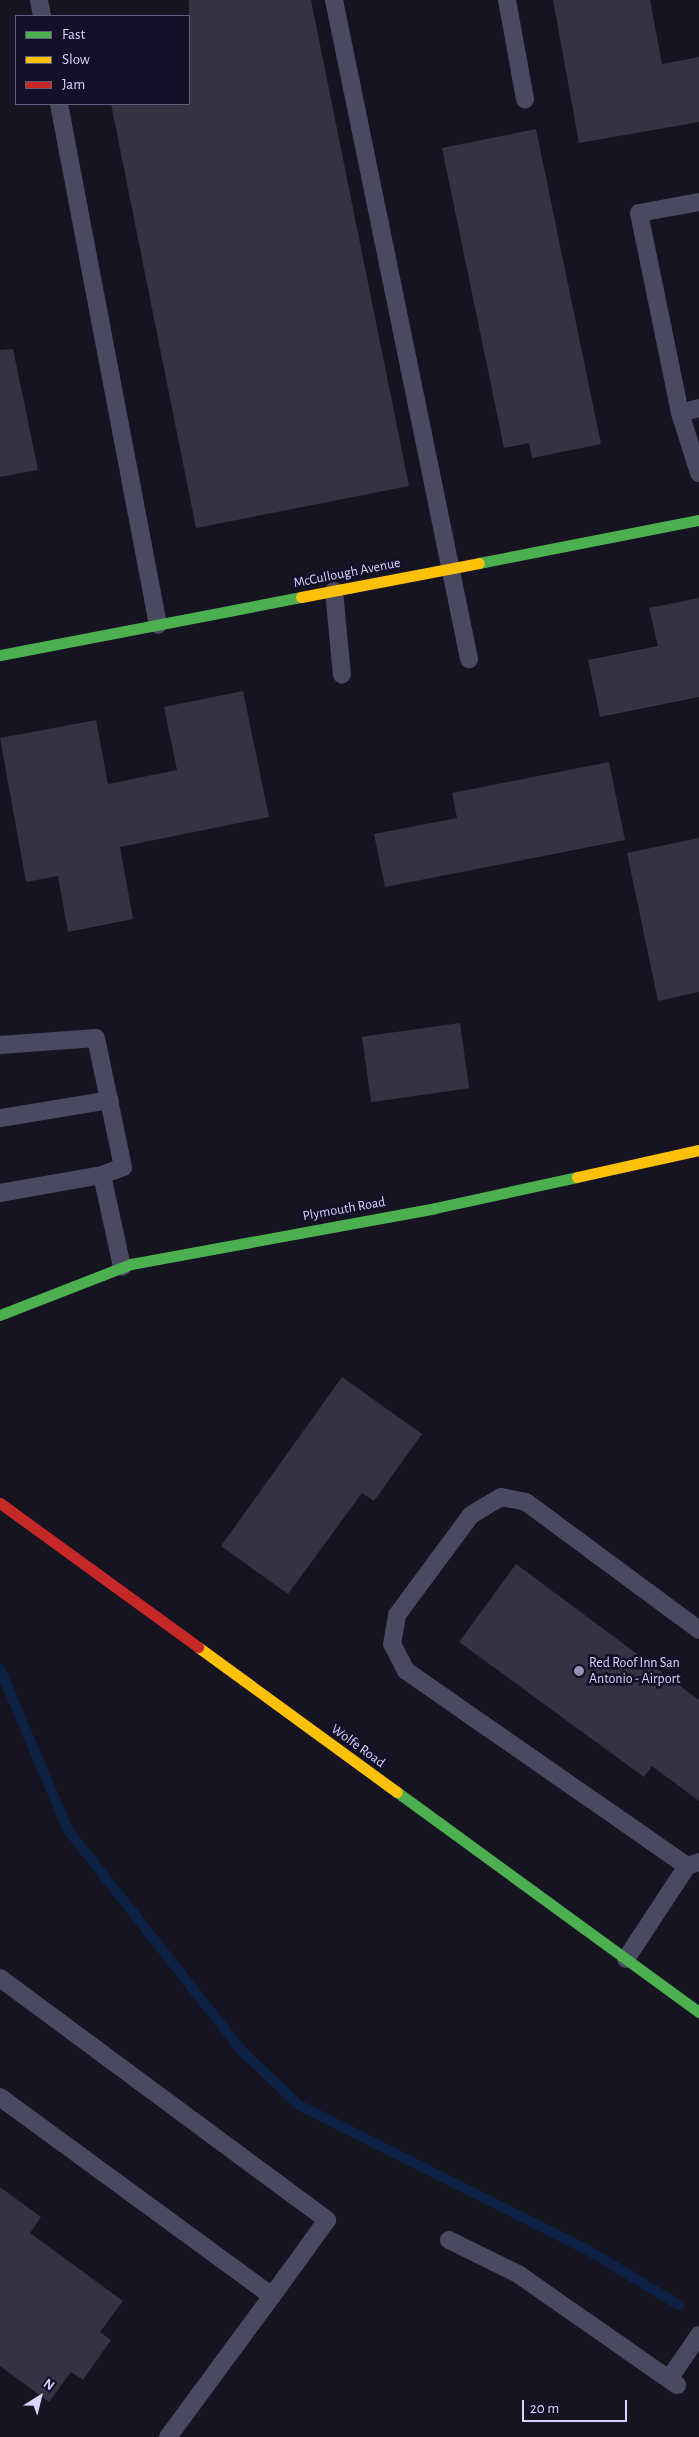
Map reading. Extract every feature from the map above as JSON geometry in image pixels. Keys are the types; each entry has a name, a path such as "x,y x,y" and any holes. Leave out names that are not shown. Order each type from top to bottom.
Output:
{"street":[{"name":"McCullough Avenue","path":"0,655 699,520"},
{"name":"Plymouth Road","path":"0,1315 122,1267 435,1208 699,1150"},
{"name":"Wolfe Road","path":"0,1503 699,2012"}],"lane":[{"path":"39,0 42,15"},
{"path":"334,0 469,659"},
{"path":"506,0 525,99"},
{"path":"59,105 158,625"},
{"path":"699,202 639,213 680,413 699,473"},
{"path":"680,413 699,408"},
{"path":"334,591 342,675"},
{"path":"0,1045 96,1038 123,1166 102,1175 0,1193"},
{"path":"0,1118 110,1100"},
{"path":"102,1175 122,1267"},
{"path":"626,1959 693,1864 406,1672 392,1644 397,1615 471,1514 501,1497 526,1502 699,1630"},
{"path":"0,1978 327,2220 168,2437"},
{"path":"0,2097 272,2296"},
{"path":"449,2240 518,2274 673,2382 699,2335"}],"building":[{"path":"189,0 311,0 409,486 196,528 111,105 190,105"},
{"path":"553,0 650,0 662,64 699,57 699,122 579,143"},
{"path":"536,129 601,444 532,458 529,443 504,448 442,148"},
{"path":"13,349 38,470 0,477 0,350"},
{"path":"699,598 699,697 600,717 588,660 658,646 649,608"},
{"path":"243,691 269,817 120,847 133,919 68,932 58,876 26,882 0,738 96,720 108,784 177,770 164,707"},
{"path":"609,762 625,840 385,887 374,834 457,818 452,793"},
{"path":"699,838 699,992 658,1001 627,853"},
{"path":"460,1023 469,1088 371,1102 362,1037"},
{"path":"342,1377 422,1434 374,1501 362,1493 288,1594 221,1546"},
{"name":"Red Roof Inn San Antonio - Airport","path":"516,1564 699,1700 699,1801 652,1766 644,1777 459,1642"},
{"path":"0,2187 41,2217 30,2233 123,2301 100,2332 111,2340 83,2380 71,2372 49,2402 0,2366"}],"waterway":[{"path":"0,1669 68,1830 242,2051 299,2105 591,2252 679,2305"}],"traffic: fast":[{"path":"479,563 699,520"},
{"path":"0,655 301,597"},
{"path":"0,1315 131,1264 435,1208 577,1177"},
{"path":"397,1792 699,2012"}],"traffic: slow":[{"path":"301,597 479,563"},
{"path":"577,1177 699,1150"},
{"path":"198,1647 397,1792"}],"traffic: jam":[{"path":"0,1503 198,1647"}],"place":[{"name":"Red Roof Inn San Antonio - Airport","path":"579,1671"}]}
